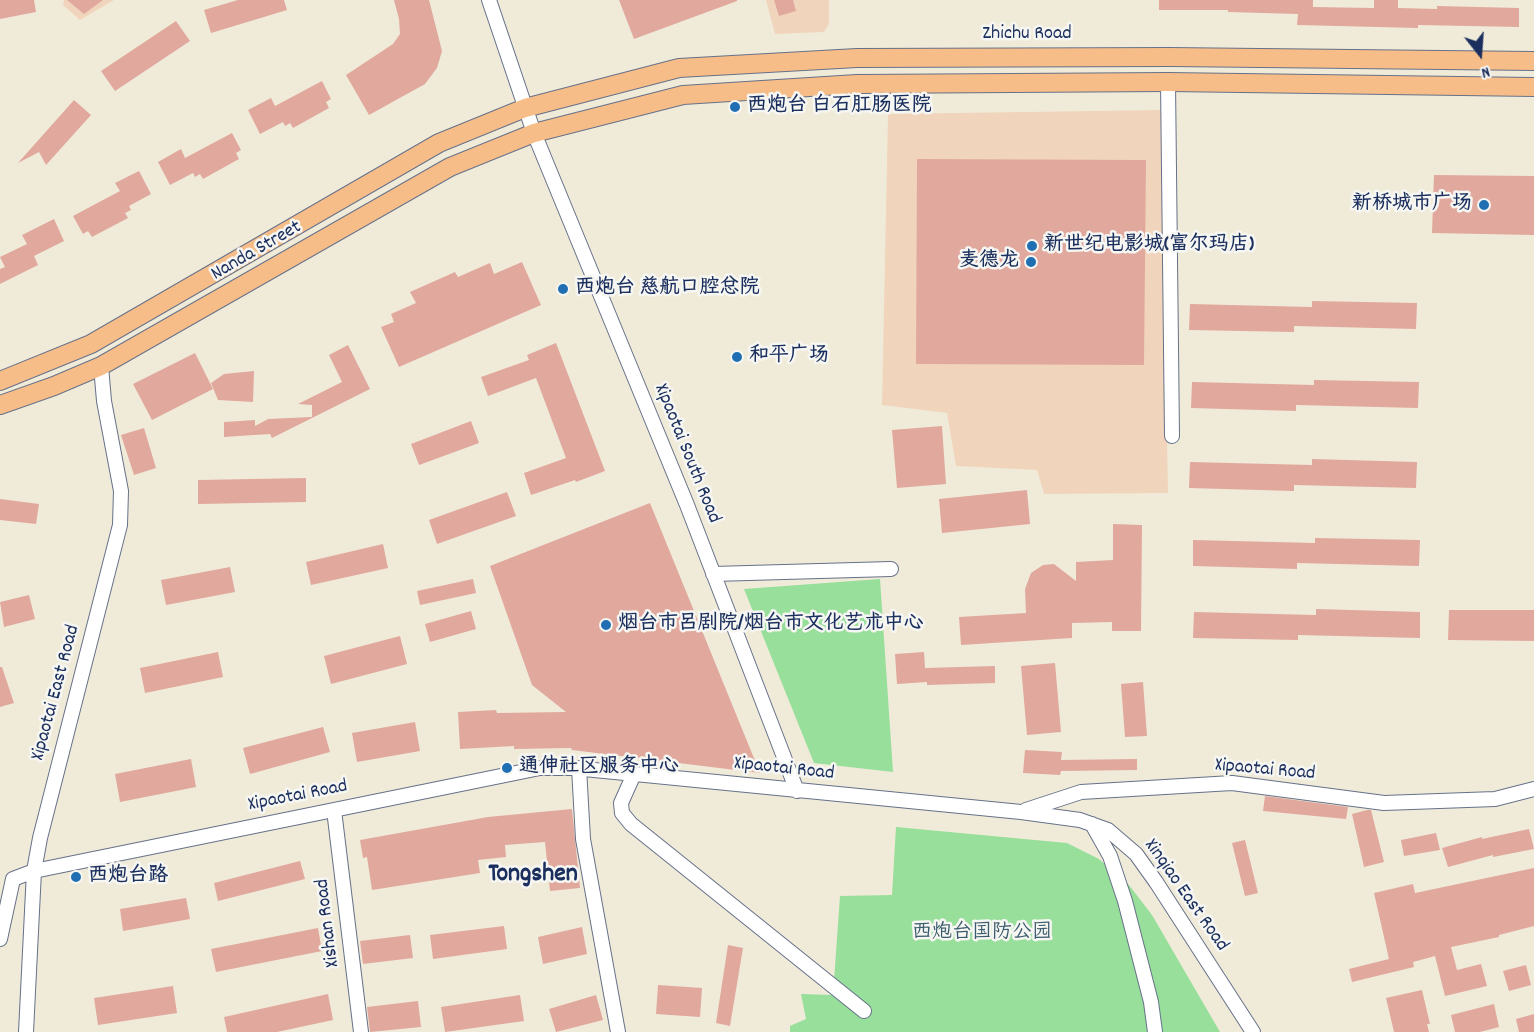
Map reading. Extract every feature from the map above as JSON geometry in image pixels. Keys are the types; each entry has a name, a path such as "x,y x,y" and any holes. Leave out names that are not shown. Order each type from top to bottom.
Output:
{"main road":[{"name":"Zhichu Road","path":"525,108 679,68 857,58 1182,57 1534,61"},
{"path":"534,133 683,95 857,84 1168,82 1534,87"},
{"name":"Nanda Street","path":"0,381 91,344 439,143 525,108"},
{"name":"Nanda Street","path":"0,405 101,366 450,167 534,133"}],"street":[{"path":"489,0 525,108"},
{"path":"1168,82 1172,436"},
{"name":"Xipaotai South Road","path":"525,108 798,791"},
{"name":"Xipaotai East Road","path":"26,1032 34,871 40,838 120,525 121,491 101,366"},
{"path":"713,574 891,569"},
{"name":"Xipaotai Road","path":"34,871 540,768 579,768 1021,812 1081,792 1232,783 1384,803 1495,799 1534,789"},
{"path":"579,768 584,839 618,1032"},
{"path":"634,774 621,803 622,813 631,824 864,1011"},
{"name":"Xishan Road","path":"334,810 362,1032"},
{"name":"Xinqiao East Road","path":"1021,812 1080,820 1092,824 1108,830 1136,854 1253,1032"},
{"path":"1092,824 1110,856 1125,901 1151,1002 1155,1032"},
{"path":"0,939 13,879 34,871"}],"shaded area":[{"path":"64,0 114,0 80,20 63,5"},
{"path":"766,0 829,0 829,24 824,32 775,34"},
{"name":"麦德龙","path":"1161,110 1168,493 1044,494 1037,470 956,466 947,413 882,405 888,114"}],"green space":[{"path":"880,579 893,772 814,763 744,589"},
{"name":"西炮台国防公园","path":"896,827 1067,843 1099,859 1129,885 1152,915 1220,1032 790,1032 790,1026 806,1019 801,994 833,995 840,896 892,895"}],"building":[{"path":"0,0 34,0 36,12 0,19"},
{"path":"67,0 103,0 84,14"},
{"path":"238,0 284,0 287,10 211,33 204,10"},
{"path":"394,0 429,0 442,51 437,68 425,84 369,115 346,75 393,44 400,34"},
{"path":"619,0 737,0 737,1 634,39"},
{"path":"774,0 793,0 796,11 779,16"},
{"path":"1159,0 1313,0 1313,7 1374,8 1374,0 1398,0 1398,8 1437,9 1437,6 1519,8 1519,27 1418,25 1418,28 1297,25 1298,14 1228,12 1228,10 1159,10"},
{"path":"176,21 190,41 115,91 101,71"},
{"path":"322,81 331,99 326,102 329,108 293,128 290,123 285,126 283,122 260,134 248,110 271,98 275,106"},
{"path":"74,100 91,115 46,165 39,152 18,163"},
{"path":"232,133 241,150 236,153 239,159 203,179 200,174 195,177 193,173 170,185 158,162 181,149 185,158"},
{"name":"麦德龙","path":"917,159 1146,160 1144,365 916,364"},
{"path":"139,171 151,194 129,206 131,210 125,213 128,218 92,237 88,231 83,234 73,216 120,191 115,183"},
{"name":"新桥城市广场","path":"1434,175 1534,176 1534,235 1432,233"},
{"path":"54,219 64,241 34,256 38,265 0,284 0,269 5,267 0,257 27,244 22,235"},
{"path":"522,262 541,305 399,367 381,327 394,322 391,314 416,303 410,292 455,272 458,277 490,263 494,274"},
{"path":"1312,301 1417,303 1416,329 1294,326 1294,332 1189,330 1190,304 1312,307"},
{"path":"556,343 605,471 531,495 524,473 566,458 536,378 488,396 481,377 529,360 527,355"},
{"path":"348,345 370,389 272,438 270,434 224,437 224,422 255,420 255,426 268,419 312,417 312,405 298,404 342,382 329,355"},
{"path":"195,353 213,389 152,420 133,384"},
{"path":"254,371 253,402 218,400 211,383 224,374"},
{"path":"1314,380 1419,382 1418,408 1296,405 1296,411 1191,408 1192,382 1314,385"},
{"path":"471,421 479,443 419,465 411,444"},
{"path":"942,426 946,484 897,488 892,430"},
{"path":"144,428 156,468 134,475 121,435"},
{"path":"1312,459 1417,462 1416,488 1294,485 1294,491 1189,488 1190,462 1312,465"},
{"path":"306,478 306,502 198,504 198,480"},
{"path":"1027,490 1030,524 942,533 939,499"},
{"path":"507,492 516,516 437,544 429,520"},
{"path":"0,499 39,504 36,524 0,520"},
{"name":"烟台市吕剧院/烟台市文化艺术中心","path":"650,503 760,773 572,750 571,748 514,749 514,746 460,749 458,712 496,710 497,713 566,712 532,685 490,566"},
{"path":"1113,524 1142,525 1141,631 1112,631 1112,622 1072,623 1072,638 961,645 959,617 1026,613 1025,589 1031,573 1043,565 1054,564 1076,581 1076,562 1113,560"},
{"path":"1315,538 1420,540 1419,566 1297,563 1297,569 1193,566 1193,540 1315,543"},
{"path":"383,544 388,568 311,585 306,562"},
{"path":"230,567 235,592 166,605 161,580"},
{"path":"473,579 476,593 420,605 417,591"},
{"path":"29,595 35,619 4,627 0,602"},
{"path":"1316,609 1420,612 1420,638 1298,635 1298,640 1193,638 1194,612 1316,615"},
{"path":"1449,610 1534,610 1534,641 1448,640"},
{"path":"471,611 476,629 430,642 425,624"},
{"path":"400,636 407,664 331,684 324,656"},
{"path":"218,652 223,677 145,693 140,668"},
{"path":"924,652 925,668 995,666 995,683 897,684 895,654"},
{"path":"1055,663 1061,732 1027,735 1021,666"},
{"path":"0,667 2,667 14,703 0,707"},
{"path":"1143,682 1147,736 1125,737 1121,684"},
{"path":"415,722 420,751 357,762 352,733"},
{"path":"323,727 330,752 250,774 243,748"},
{"path":"1025,750 1062,752 1061,760 1137,759 1137,770 1061,771 1060,775 1023,773"},
{"path":"191,759 196,787 120,802 115,774"},
{"path":"1265,796 1348,807 1346,819 1263,811"},
{"path":"572,809 580,888 550,891 545,842 505,845 506,857 478,860 480,873 372,890 367,857 363,858 360,840 488,817"},
{"path":"1371,810 1384,862 1364,867 1352,814"},
{"path":"1529,829 1534,849 1493,857 1493,855 1448,867 1442,848 1482,837 1482,839"},
{"path":"1436,833 1440,850 1404,856 1401,840"},
{"path":"1245,840 1258,893 1245,896 1232,843"},
{"path":"300,861 305,879 218,901 214,883"},
{"path":"1534,868 1534,926 1499,935 1499,937 1451,947 1457,970 1481,964 1487,986 1445,996 1435,956 1413,962 1414,967 1352,982 1349,969 1389,959 1374,893 1413,884 1415,893"},
{"path":"186,898 190,919 123,931 120,909"},
{"path":"504,926 507,949 433,959 430,935"},
{"path":"582,927 587,954 543,964 538,937"},
{"path":"318,928 322,951 216,972 211,949"},
{"path":"410,935 413,958 363,964 360,941"},
{"path":"728,945 743,948 730,1026 716,1023"},
{"path":"1526,965 1531,985 1509,991 1503,971"},
{"path":"658,985 702,988 700,1017 656,1014"},
{"path":"173,986 177,1013 98,1025 94,998"},
{"path":"1422,990 1430,1024 1427,1024 1429,1032 1394,1032 1386,998"},
{"path":"328,994 333,1020 277,1032 227,1032 224,1017"},
{"path":"520,995 524,1021 445,1032 441,1007"},
{"path":"596,995 603,1020 556,1032 549,1009"},
{"path":"418,1001 421,1027 370,1032 367,1007"},
{"path":"1494,1004 1499,1027 1480,1032 1455,1032 1451,1015"},
{"path":"1534,1014 1534,1032 1519,1032 1516,1019"}],"place":[{"name":"西炮台 白石肛肠医院","path":"735,107"},
{"name":"新桥城市广场","path":"1484,205"},
{"name":"新世纪电影城(富尔玛店)","path":"1032,246"},
{"name":"麦德龙","path":"1031,262"},
{"name":"西炮台 慈航口腔总院","path":"563,289"},
{"name":"和平广场","path":"737,357"},
{"name":"烟台市吕剧院/烟台市文化艺术中心","path":"606,625"},
{"name":"通伸社区服务中心","path":"507,768"},
{"name":"西炮台路","path":"76,877"}],"district":[{"name":"Tongshen","path":"533,876"}]}
